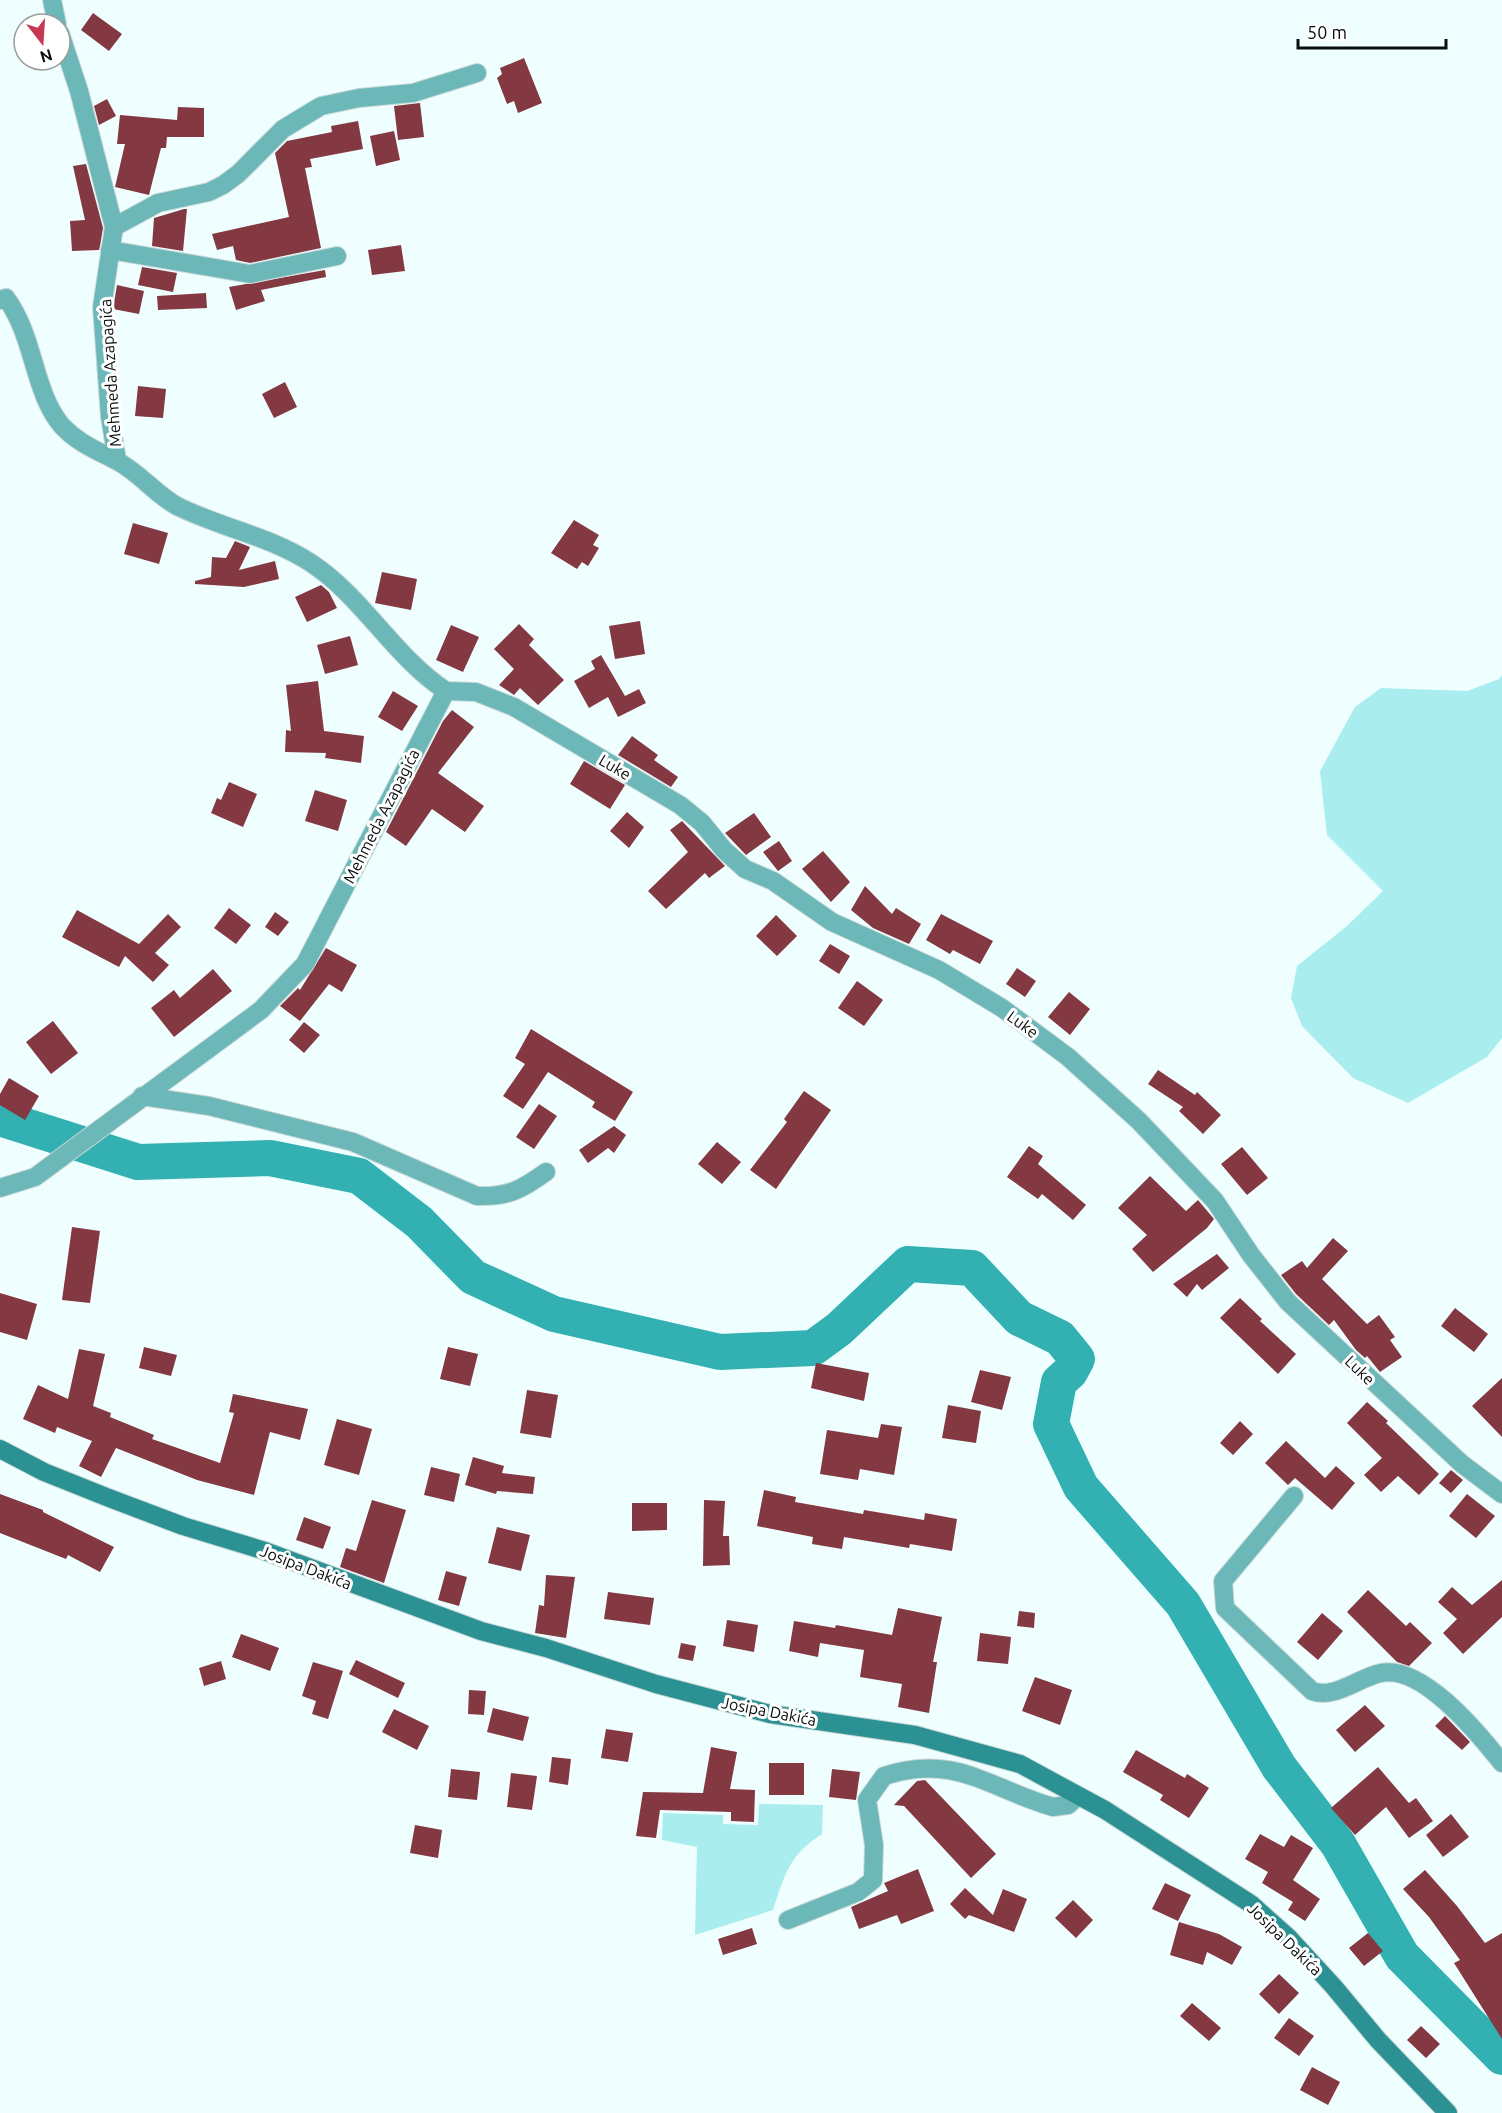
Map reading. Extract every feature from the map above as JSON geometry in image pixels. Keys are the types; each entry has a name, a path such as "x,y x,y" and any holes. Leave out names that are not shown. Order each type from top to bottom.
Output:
{"main road":[{"name":"Josipa Dakića","path":"0,1449 44,1472 183,1526 262,1550 481,1631 546,1648 656,1684 770,1714 915,1735 1020,1764 1078,1796 1251,1904 1312,1962 1378,2040 1448,2113"}],"street":[{"name":"Mehmeda Azapagića","path":"72,70 114,227 102,307 110,417 117,460"},
{"path":"114,227 158,203 209,192 223,185 238,174 283,129 321,106 359,98 413,93 477,74"},
{"path":"110,250 250,274 337,256"},
{"name":"Mehmeda Azapagića","path":"0,1188 35,1177 261,1010 305,964 446,691 401,650 342,589 311,563 269,541 176,505 117,460 91,450 62,425 41,385 22,321 2,295"},
{"name":"Luke","path":"446,691 476,692 514,707 680,805 702,823 724,850 745,869 773,881 832,922 939,970 1002,1008 1068,1057 1139,1121 1215,1202 1251,1255 1288,1302 1462,1464 1502,1494"},
{"path":"142,1096 209,1106 353,1142 477,1196 496,1197 521,1190 546,1172"},
{"path":"1294,1496 1222,1581 1224,1608 1312,1691 1328,1693 1380,1672 1398,1674 1435,1691 1472,1726 1502,1763"},
{"path":"788,1920 858,1892 873,1880 874,1845 867,1800 884,1776 930,1767 956,1770 1053,1807 1068,1805 1078,1796"}],"shaded area":[{"path":"1502,675 1502,1038 1487,1057 1408,1103 1353,1078 1302,1026 1291,998 1297,966 1347,926 1383,891 1327,835 1320,771 1355,707 1381,688 1467,691 1499,679"},
{"path":"759,1804 823,1805 822,1834 795,1858 785,1876 773,1910 695,1935 697,1847 662,1840 663,1813 723,1815 723,1824 758,1825"}],"building":[{"path":"93,13 122,34 109,51 81,30"},
{"path":"524,58 542,103 518,113 514,101 507,104 497,78 502,74 500,68"},
{"path":"107,99 116,116 99,125 94,106"},
{"path":"420,103 424,137 398,140 394,106"},
{"path":"178,107 204,108 204,137 167,137 166,148 161,148 149,195 115,187 125,144 117,144 120,115 177,120"},
{"path":"358,121 363,149 310,159 312,167 305,168 321,248 250,263 236,260 233,246 217,250 212,234 289,217 275,153 287,141 332,132 331,126"},
{"path":"394,131 400,160 376,166 370,136"},
{"path":"86,164 103,228 99,250 72,251 70,221 85,220 73,166"},
{"path":"187,209 183,251 152,246 154,218"},
{"path":"401,245 405,271 372,275 368,250"},
{"path":"142,267 177,273 173,292 138,285"},
{"path":"325,270 326,277 261,290 265,301 236,310 229,287"},
{"path":"117,285 144,291 139,314 113,309"},
{"path":"206,293 207,308 158,310 157,296"},
{"path":"285,382 297,407 274,418 262,394"},
{"path":"138,386 166,389 163,418 135,416"},
{"path":"574,520 599,535 593,545 599,548 588,566 582,562 577,569 551,553"},
{"path":"133,523 168,533 159,564 124,554"},
{"path":"235,541 250,547 239,570 275,561 279,579 244,587 195,584 195,581 211,577 212,557 226,558"},
{"path":"382,572 417,579 411,610 375,603"},
{"path":"321,585 329,592 337,608 307,622 295,597"},
{"path":"640,621 645,654 615,659 609,626"},
{"path":"519,624 534,639 529,645 564,680 538,705 520,688 514,695 499,685 514,669 494,649"},
{"path":"451,625 479,637 463,672 436,660"},
{"path":"350,636 358,665 325,674 317,645"},
{"path":"601,655 625,696 639,689 646,703 618,717 608,697 589,708 574,681 595,669 591,661"},
{"path":"318,681 324,731 364,736 361,763 325,758 326,753 285,752 286,730 291,731 286,685"},
{"path":"393,691 418,706 402,731 378,717"},
{"path":"452,710 474,727 438,773 484,806 465,832 432,809 406,846 386,832 443,721"},
{"path":"632,736 658,755 654,760 678,777 671,787 618,755"},
{"path":"584,761 625,785 610,809 570,784"},
{"path":"229,782 257,794 243,827 211,813 217,798 221,800"},
{"path":"315,790 347,800 338,831 305,821"},
{"path":"627,812 644,827 629,848 610,831"},
{"path":"754,813 771,837 746,855 725,833"},
{"path":"682,821 725,866 709,878 705,873 666,909 648,891 688,852 670,830"},
{"path":"779,841 792,861 778,871 763,852"},
{"path":"823,851 850,882 831,902 802,869"},
{"path":"865,886 892,914 896,908 921,924 909,944 873,928 851,910"},
{"path":"229,908 251,925 236,944 214,928"},
{"path":"77,910 139,944 168,914 181,927 155,953 169,965 153,982 125,956 119,967 62,937"},
{"path":"275,912 289,922 278,936 265,927"},
{"path":"941,914 993,941 980,964 953,950 950,954 926,940"},
{"path":"776,915 797,936 777,956 756,936"},
{"path":"830,944 850,956 839,974 819,961"},
{"path":"326,948 357,965 342,992 329,984 300,1021 280,1006 298,988 300,990"},
{"path":"1017,968 1036,981 1025,997 1006,984"},
{"path":"213,969 232,991 174,1037 151,1008 174,990 180,998"},
{"path":"857,981 883,1000 864,1026 838,1008"},
{"path":"1069,992 1090,1009 1070,1035 1048,1017"},
{"path":"53,1021 78,1053 51,1074 26,1042"},
{"path":"304,1022 320,1035 304,1053 289,1040"},
{"path":"531,1029 633,1092 615,1121 592,1107 595,1102 548,1072 523,1109 503,1096 525,1064 515,1058"},
{"path":"1158,1070 1195,1095 1197,1092 1221,1115 1203,1134 1179,1111 1183,1107 1148,1084"},
{"path":"9,1078 39,1096 25,1120 0,1105 0,1094"},
{"path":"804,1091 831,1110 776,1189 750,1170 787,1122 784,1119"},
{"path":"539,1104 557,1116 534,1149 516,1137"},
{"path":"614,1126 626,1135 614,1153 608,1148 588,1163 579,1150"},
{"path":"717,1142 741,1162 722,1184 698,1164"},
{"path":"1029,1146 1043,1156 1038,1164 1086,1205 1073,1220 1042,1194 1038,1199 1007,1177"},
{"path":"1242,1147 1268,1178 1247,1195 1221,1164"},
{"path":"1150,1176 1186,1211 1198,1200 1214,1219 1207,1228 1153,1272 1132,1249 1147,1235 1118,1208"},
{"path":"72,1227 100,1231 90,1303 62,1300"},
{"path":"1333,1238 1348,1251 1322,1279 1367,1324 1379,1315 1395,1337 1390,1340 1402,1357 1380,1372 1367,1356 1365,1358 1356,1350 1334,1320 1329,1325 1296,1294 1281,1275 1302,1261 1307,1268"},
{"path":"1217,1254 1229,1268 1202,1290 1197,1284 1187,1297 1173,1284"},
{"path":"0,1293 37,1304 27,1340 0,1332"},
{"path":"1240,1298 1262,1319 1260,1321 1296,1354 1278,1374 1220,1318"},
{"path":"1455,1308 1488,1334 1474,1352 1441,1326"},
{"path":"144,1347 177,1355 171,1376 139,1368"},
{"path":"448,1347 478,1354 470,1386 440,1379"},
{"path":"79,1349 105,1354 93,1406 111,1413 110,1417 154,1435 152,1439 220,1463 234,1413 229,1412 233,1394 308,1409 300,1440 270,1432 254,1495 197,1480 116,1448 101,1477 79,1466 92,1441 57,1427 55,1433 23,1419 38,1385 68,1399"},
{"path":"816,1363 869,1373 864,1401 811,1388"},
{"path":"980,1370 1011,1377 1002,1410 971,1402"},
{"path":"1502,1378 1502,1437 1472,1406"},
{"path":"527,1390 558,1395 551,1438 520,1433"},
{"path":"1367,1402 1439,1474 1419,1495 1398,1476 1381,1492 1364,1475 1382,1458 1347,1423"},
{"path":"948,1405 981,1411 976,1443 942,1438"},
{"path":"337,1419 372,1429 359,1475 324,1465"},
{"path":"1240,1421 1253,1434 1233,1455 1220,1443"},
{"path":"881,1424 902,1427 894,1475 860,1469 858,1480 820,1474 827,1430 878,1438"},
{"path":"1286,1441 1325,1478 1336,1466 1355,1483 1332,1510 1295,1478 1288,1485 1265,1463"},
{"path":"473,1457 504,1466 502,1473 535,1477 533,1494 497,1491 496,1494 465,1485"},
{"path":"431,1467 460,1474 454,1502 424,1495"},
{"path":"1451,1470 1463,1480 1451,1493 1439,1483"},
{"path":"764,1490 796,1497 795,1502 863,1514 864,1510 924,1520 925,1513 957,1519 952,1551 910,1544 909,1548 844,1537 842,1549 812,1544 813,1537 757,1526"},
{"path":"0,1494 43,1510 114,1547 100,1572 68,1555 66,1559 0,1533"},
{"path":"1467,1494 1495,1516 1476,1538 1449,1516"},
{"path":"372,1500 406,1510 384,1583 340,1567 346,1548 356,1551"},
{"path":"704,1500 725,1501 723,1536 729,1536 730,1565 703,1566"},
{"path":"632,1503 667,1503 667,1530 632,1531"},
{"path":"304,1517 331,1527 323,1549 296,1540"},
{"path":"497,1527 530,1535 521,1571 488,1563"},
{"path":"446,1571 467,1577 459,1606 438,1600"},
{"path":"546,1575 575,1577 566,1638 535,1633 539,1605 544,1606"},
{"path":"1502,1580 1502,1617 1463,1654 1443,1633 1457,1619 1438,1602 1452,1587 1472,1605"},
{"path":"1368,1590 1406,1626 1410,1622 1432,1643 1409,1666 1397,1662 1347,1612"},
{"path":"608,1592 654,1598 650,1625 604,1619"},
{"path":"898,1608 942,1617 933,1662 937,1662 929,1713 898,1707 902,1684 860,1677 864,1650 820,1643 818,1657 789,1651 794,1621 835,1628 836,1625 892,1635"},
{"path":"1019,1611 1035,1613 1034,1628 1017,1626"},
{"path":"1322,1613 1343,1631 1318,1660 1297,1642"},
{"path":"727,1620 758,1625 754,1652 723,1646"},
{"path":"980,1633 1011,1637 1008,1664 977,1661"},
{"path":"241,1634 279,1648 270,1671 232,1657"},
{"path":"681,1643 696,1646 693,1661 678,1658"},
{"path":"356,1660 405,1683 398,1698 349,1674"},
{"path":"221,1661 226,1679 204,1686 199,1668"},
{"path":"313,1662 343,1671 328,1719 312,1714 316,1701 302,1696"},
{"path":"1035,1677 1072,1690 1060,1725 1022,1711"},
{"path":"469,1690 486,1691 484,1715 468,1714"},
{"path":"1365,1705 1385,1726 1355,1752 1336,1730"},
{"path":"493,1708 529,1717 523,1741 487,1732"},
{"path":"394,1709 429,1726 417,1750 382,1732"},
{"path":"1445,1716 1470,1742 1462,1750 1435,1726"},
{"path":"606,1729 633,1733 628,1762 601,1758"},
{"path":"711,1747 737,1752 730,1789 755,1790 754,1822 731,1821 731,1812 660,1810 656,1838 636,1836 643,1792 703,1793"},
{"path":"1136,1750 1185,1778 1187,1774 1209,1788 1189,1818 1160,1800 1163,1795 1123,1772"},
{"path":"552,1757 571,1759 568,1785 549,1782"},
{"path":"769,1763 804,1763 804,1795 769,1795"},
{"path":"1378,1767 1409,1803 1416,1798 1433,1821 1409,1838 1386,1807 1355,1835 1331,1808"},
{"path":"451,1769 480,1772 477,1800 448,1797"},
{"path":"832,1769 860,1772 856,1800 829,1797"},
{"path":"511,1773 537,1776 532,1810 507,1807"},
{"path":"925,1780 996,1854 971,1878 904,1806 894,1805 917,1781"},
{"path":"1451,1814 1469,1837 1443,1857 1426,1835"},
{"path":"415,1825 442,1830 438,1858 410,1853"},
{"path":"1260,1834 1284,1847 1291,1835 1313,1848 1293,1880 1320,1899 1305,1921 1288,1910 1293,1902 1262,1883 1268,1872 1245,1859"},
{"path":"918,1869 934,1911 901,1924 897,1915 859,1929 851,1907 888,1891 884,1883"},
{"path":"1425,1870 1457,1906 1485,1943 1502,1933 1502,2039 1454,1963 1460,1960 1429,1917 1403,1889"},
{"path":"1165,1883 1191,1895 1178,1921 1152,1909"},
{"path":"965,1888 993,1915 1003,1889 1027,1899 1014,1932 969,1915 965,1919 950,1904"},
{"path":"1073,1900 1093,1920 1076,1938 1055,1918"},
{"path":"1179,1922 1219,1934 1242,1947 1232,1965 1207,1952 1203,1965 1170,1955"},
{"path":"752,1928 757,1944 723,1955 718,1939"},
{"path":"1368,1933 1383,1951 1364,1966 1349,1948"},
{"path":"1279,1974 1299,1993 1279,2014 1259,1994"},
{"path":"1192,2003 1221,2028 1209,2041 1180,2016"},
{"path":"1289,2018 1314,2036 1299,2056 1274,2038"},
{"path":"1421,2026 1440,2044 1426,2058 1407,2040"},
{"path":"1312,2067 1340,2082 1328,2105 1300,2090"}],"waterway":[{"path":"0,1118 138,1162 270,1158 359,1176 419,1222 473,1277 554,1314 720,1352 813,1348 839,1329 908,1264 972,1268 1019,1318 1060,1338 1077,1359 1070,1372 1059,1382 1051,1424 1081,1487 1183,1604 1279,1767 1338,1844 1402,1956 1502,2057"}]}
